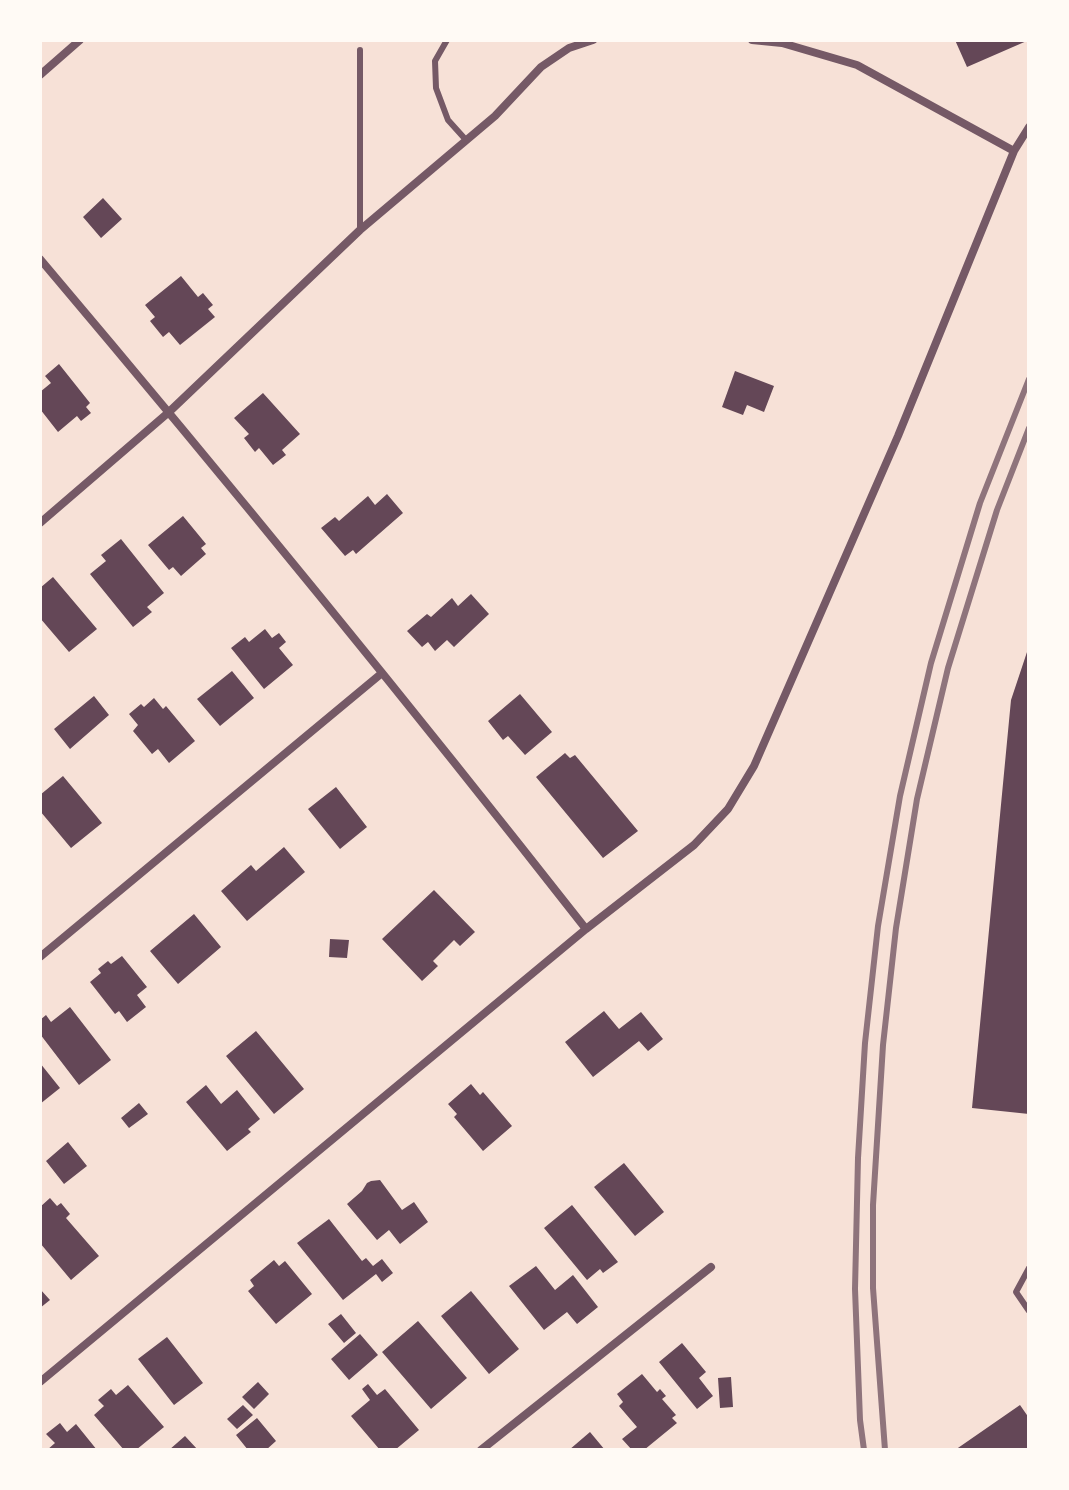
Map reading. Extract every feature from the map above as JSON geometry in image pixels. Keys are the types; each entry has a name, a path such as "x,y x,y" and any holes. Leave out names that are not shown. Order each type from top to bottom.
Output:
{"street":[{"path":"40,75 80,40"},
{"path":"40,523 169,412 360,230 495,116 541,67 569,48 593,40"},
{"path":"752,40 782,43 857,65 1014,151"},
{"path":"40,1382 586,929 705,835 728,809 754,766 898,436 1014,151 1029,127"},
{"path":"40,259 382,673 586,929"},
{"path":"40,957 382,673"},
{"path":"481,1450 711,1267"}],"lane":[{"path":"447,40 435,61 436,88 448,120 466,140"},
{"path":"360,50 360,230"},
{"path":"1029,1268 1016,1292 1029,1311"}],"building":[{"path":"955,40 1029,40 967,67"},
{"path":"103,198 122,219 101,238 83,217"},
{"path":"181,276 198,297 203,293 213,305 208,309 215,317 180,345 169,332 163,337 150,321 155,317 145,305"},
{"path":"59,364 90,403 86,407 91,413 81,421 77,416 58,432 40,409 40,392 51,383 45,376"},
{"path":"735,371 774,386 764,412 747,405 743,415 722,407"},
{"path":"263,393 300,434 282,450 286,455 273,465 259,448 255,452 244,438 249,434 234,418"},
{"path":"387,494 403,513 356,554 353,550 345,556 321,528 335,517 339,521 368,496 375,505"},
{"path":"183,516 206,544 201,548 206,554 181,576 173,567 169,570 148,545"},
{"path":"121,539 164,593 147,607 152,612 133,627 90,574 106,561 101,555"},
{"path":"53,577 97,629 69,652 40,618 40,588"},
{"path":"471,594 489,614 454,647 447,640 435,651 428,642 422,647 407,631 427,614 431,617 452,598 458,606"},
{"path":"265,629 272,638 279,633 286,642 279,648 293,665 264,689 231,648 245,637 249,642"},
{"path":"1029,646 1029,1114 972,1108 1011,700"},
{"path":"232,671 254,698 220,726 197,699"},
{"path":"520,694 552,732 525,755 508,736 503,740 488,721"},
{"path":"94,696 109,715 70,749 54,729"},
{"path":"154,698 163,709 166,706 195,741 169,763 158,749 152,754 133,731 138,725 129,714"},
{"path":"565,753 570,758 575,755 638,831 603,858 536,777"},
{"path":"63,776 102,823 71,848 40,811 40,795"},
{"path":"336,787 367,827 340,849 308,809"},
{"path":"284,847 305,872 247,921 221,891 251,865 256,871"},
{"path":"434,890 475,932 460,946 454,940 433,961 438,966 422,981 382,939"},
{"path":"194,914 221,947 178,984 150,951"},
{"path":"330,939 349,940 347,958 329,957"},
{"path":"122,956 147,987 137,995 146,1007 127,1022 119,1011 115,1014 90,982 101,973 98,969"},
{"path":"70,1007 111,1060 79,1085 40,1034 40,1020 46,1015 51,1022"},
{"path":"604,1011 619,1029 641,1012 663,1039 648,1051 639,1041 593,1077 565,1042"},
{"path":"256,1031 304,1089 274,1114 226,1056"},
{"path":"40,1063 60,1088 40,1104"},
{"path":"471,1084 480,1095 483,1092 512,1126 483,1151 454,1117 457,1114 448,1104"},
{"path":"206,1085 221,1104 237,1090 260,1119 248,1129 251,1132 227,1151 186,1102"},
{"path":"139,1103 148,1114 129,1128 121,1118"},
{"path":"68,1142 87,1166 64,1184 46,1161"},
{"path":"624,1163 664,1212 635,1236 594,1187"},
{"path":"380,1180 402,1210 414,1202 428,1222 400,1244 389,1230 377,1240 347,1204 367,1183"},
{"path":"50,1198 57,1206 61,1203 70,1214 66,1218 99,1256 71,1280 40,1243 40,1207"},
{"path":"572,1205 618,1262 603,1273 600,1269 587,1280 544,1228"},
{"path":"329,1219 362,1261 366,1258 373,1266 382,1259 393,1273 382,1282 376,1274 343,1300 297,1243"},
{"path":"274,1260 279,1266 285,1261 312,1294 276,1324 248,1291 254,1286 250,1280"},
{"path":"536,1266 555,1290 573,1275 598,1307 577,1324 567,1312 544,1330 509,1286"},
{"path":"40,1289 50,1300 40,1308"},
{"path":"471,1291 519,1349 489,1374 441,1316"},
{"path":"341,1314 356,1333 344,1343 328,1324"},
{"path":"418,1321 467,1378 431,1409 382,1352"},
{"path":"360,1334 378,1355 349,1380 331,1359"},
{"path":"167,1337 203,1383 174,1405 138,1359"},
{"path":"682,1343 706,1372 699,1378 713,1396 697,1409 659,1362"},
{"path":"642,1374 657,1392 660,1389 666,1396 662,1399 676,1415 672,1418 677,1423 644,1450 632,1450 622,1439 637,1427 619,1406 623,1402 617,1394"},
{"path":"731,1377 733,1407 720,1408 718,1378"},
{"path":"258,1382 269,1394 254,1409 242,1397"},
{"path":"368,1384 377,1395 385,1389 419,1430 395,1450 380,1450 351,1416 370,1400 362,1389"},
{"path":"128,1385 164,1427 136,1450 124,1450 94,1415 104,1406 98,1400 111,1389 116,1395"},
{"path":"243,1405 253,1415 237,1429 227,1419"},
{"path":"1020,1405 1029,1418 1029,1450 955,1450"},
{"path":"257,1418 276,1441 266,1450 248,1450 236,1435"},
{"path":"60,1423 67,1432 76,1424 97,1450 47,1450 55,1443 46,1434"},
{"path":"590,1432 605,1450 569,1450"},
{"path":"185,1436 198,1450 169,1450"}],"railway":[{"path":"864,1450 855,1289 858,1158 865,1043 878,926 900,796 931,663 980,503 1029,379"},
{"path":"885,1450 873,1288 873,1205 883,1045 896,928 917,799 948,668 997,510 1029,428"}]}
